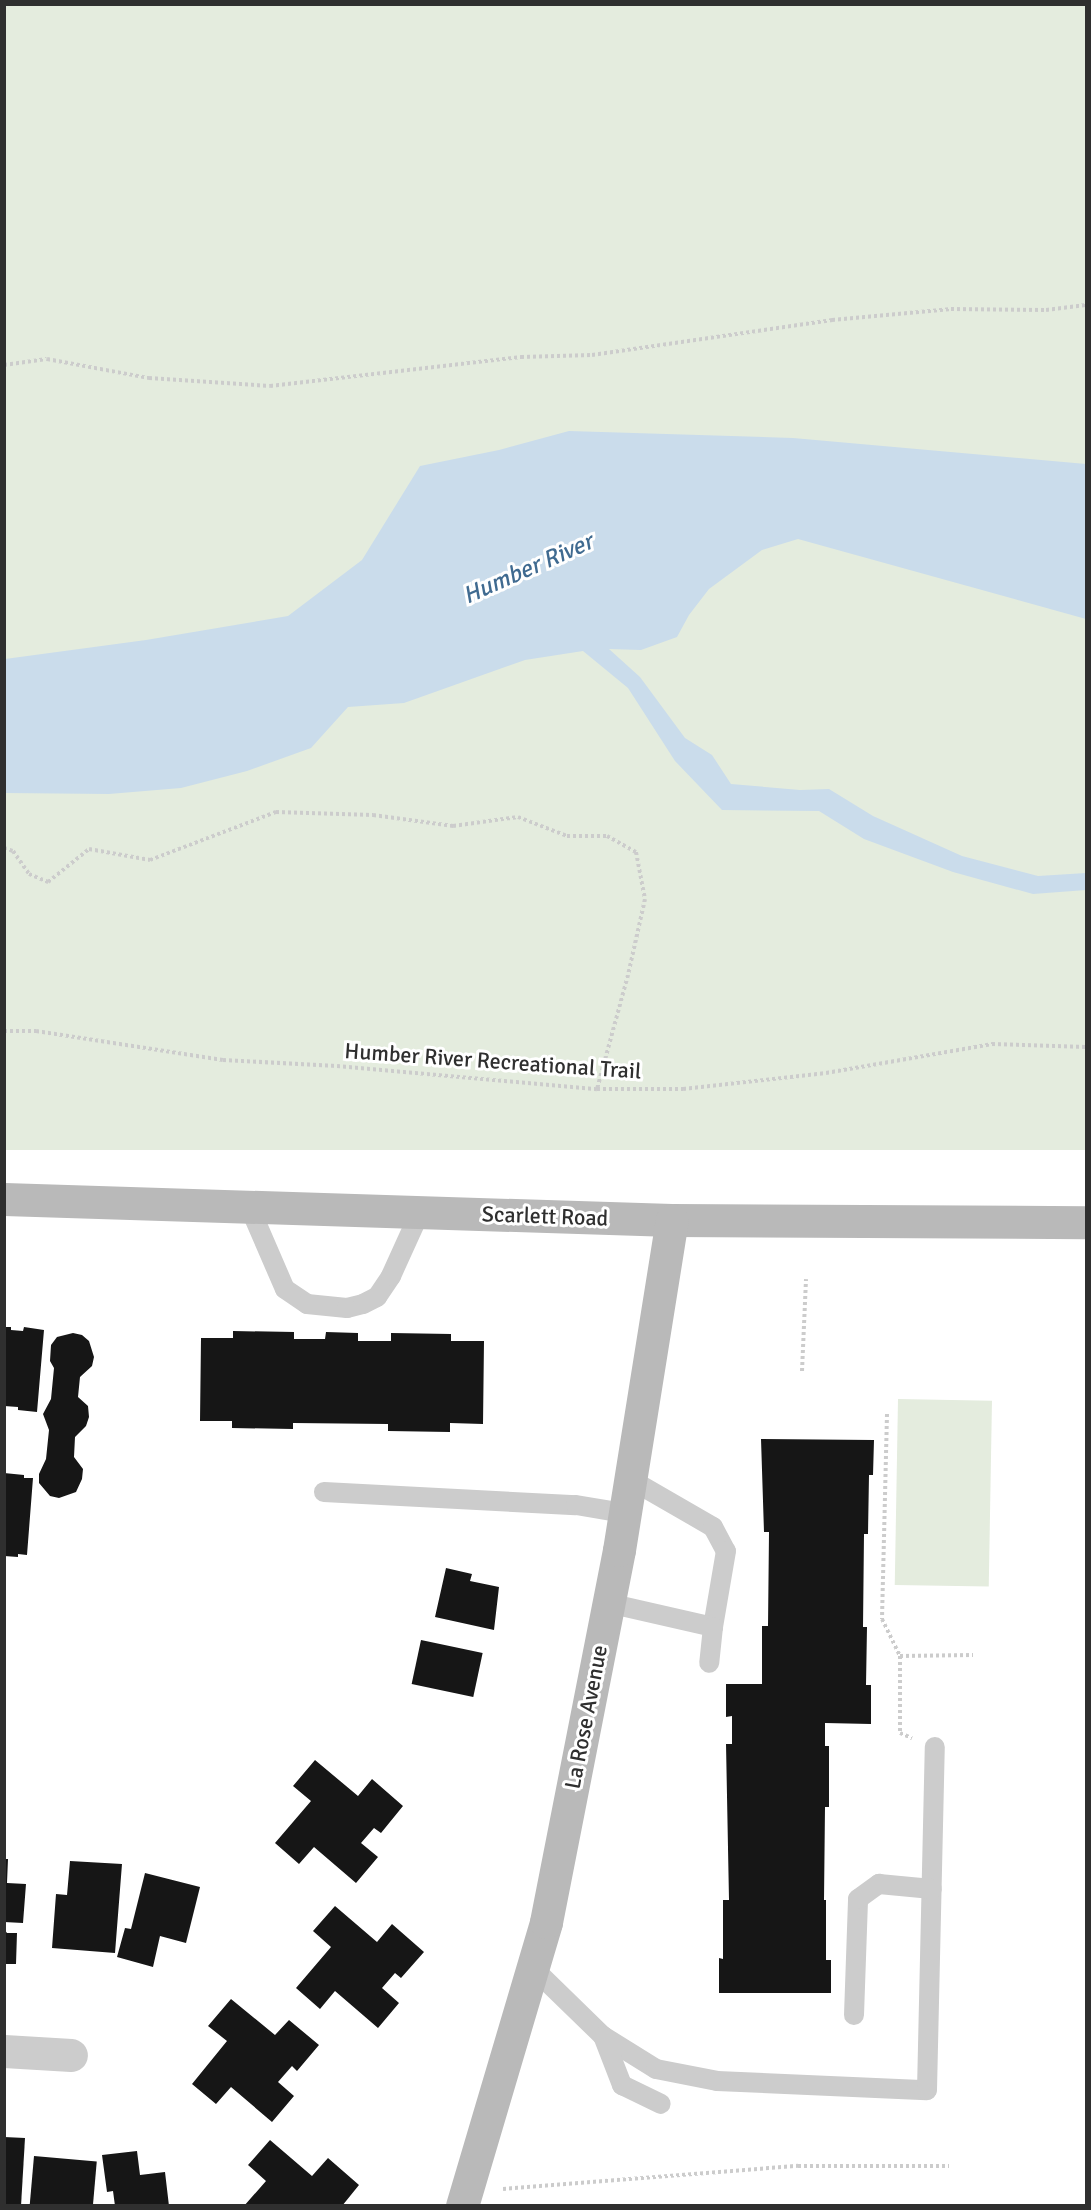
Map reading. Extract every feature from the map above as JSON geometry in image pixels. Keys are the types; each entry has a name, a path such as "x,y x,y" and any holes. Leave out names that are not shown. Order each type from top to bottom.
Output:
{"main road":[{"name":"Scarlett Road","path":"4,1199 672,1220 1086,1222"},
{"name":"La Rose Avenue","path":"464,2199 546,1922 608,1603 672,1220"}],"street":[{"path":"4,2051 71,2055"}],"lane":[{"path":"249,1206 285,1288 308,1304 347,1308 377,1297 391,1276 420,1212"},
{"path":"628,1478 713,1527 726,1551 709,1663"},
{"path":"324,1492 576,1505 624,1513"},
{"path":"608,1603 713,1627"},
{"path":"533,1968 603,2036 656,2069 717,2081 927,2090 935,1747"},
{"path":"854,2015 858,1899 879,1884 932,1889"},
{"path":"603,2036 622,2085 661,2104"}],"path":[{"path":"4,365 47,359 149,378 270,386 521,357 592,355 856,318 951,309 1046,310 1086,304"},
{"path":"4,848 13,851 29,874 48,882 89,849 150,860 276,812 373,815 453,825 518,817 567,836 607,836 636,852 645,899 628,975 597,1089"},
{"name":"Humber River Recreational Trail","path":"4,1031 36,1031 223,1060 337,1066 597,1089 683,1089 826,1073 992,1044 1086,1047"},
{"path":"802,1371 806,1279"},
{"path":"887,1414 882,1619 900,1656 900,1733 935,1747"},
{"path":"900,1656 973,1655"},
{"path":"464,2199 798,2166 949,2166"}],"shaded area":[{"path":"5,5 1086,5 1086,1150 5,1150"},
{"path":"898,1399 992,1401 989,1587 895,1585"}],"water":[{"name":"Humber River","path":"569,431 793,438 1086,464 1086,619 798,539 762,550 709,589 689,615 677,637 641,650 609,649 640,677 685,738 712,755 731,784 800,790 829,789 873,816 962,856 1038,876 1086,873 1086,890 1033,894 953,872 864,839 819,811 722,810 675,761 628,688 583,651 525,660 404,703 348,707 311,748 247,771 181,788 109,794 5,793 5,659 146,640 288,616 362,560 420,466 499,450"}],"building":[{"path":"4,1327 23,1331 24,1327 44,1330 37,1412 4,1406"},
{"path":"233,1331 294,1332 294,1339 325,1339 326,1332 358,1333 358,1341 391,1341 391,1333 451,1334 451,1341 484,1341 483,1424 450,1423 450,1432 388,1431 388,1424 293,1423 293,1429 232,1428 232,1421 200,1421 201,1338 233,1338"},
{"path":"73,1333 82,1335 89,1341 94,1357 92,1366 80,1377 78,1397 88,1406 89,1417 86,1426 75,1437 74,1457 83,1469 82,1479 76,1492 59,1498 50,1496 39,1483 39,1474 46,1459 49,1430 43,1414 51,1399 54,1368 50,1361 51,1345 57,1337"},
{"path":"761,1439 874,1440 873,1475 869,1475 868,1534 864,1534 863,1627 867,1627 866,1685 871,1685 871,1724 825,1723 825,1746 829,1746 829,1807 825,1807 824,1900 826,1900 826,1960 831,1960 831,1993 719,1993 719,1958 723,1959 723,1900 729,1900 726,1744 732,1744 732,1716 726,1717 726,1684 762,1684 762,1626 768,1626 769,1532 764,1532"},
{"path":"4,1473 33,1478 27,1555 4,1556"},
{"path":"446,1568 472,1574 470,1581 499,1587 494,1630 435,1617"},
{"path":"421,1640 483,1653 473,1697 412,1684"},
{"path":"315,1760 358,1796 372,1779 403,1806 381,1833 374,1828 361,1843 378,1857 356,1883 314,1847 299,1864 275,1843 311,1801 293,1786"},
{"path":"4,1859 8,1859 7,1883 26,1884 23,1923 4,1922"},
{"path":"70,1861 122,1864 115,1953 52,1948 56,1894 67,1895"},
{"path":"145,1873 200,1887 186,1943 160,1936 153,1967 117,1957 125,1928 131,1929"},
{"path":"335,1906 377,1942 392,1924 424,1952 401,1978 395,1973 382,1988 399,2003 378,2028 335,1991 320,2009 296,1988 331,1947 313,1931"},
{"path":"4,1929 7,1933 17,1933 16,1964 4,1964"},
{"path":"231,1999 275,2035 289,2020 319,2045 297,2071 292,2066 278,2082 294,2096 272,2122 231,2087 216,2104 192,2084 227,2041 208,2026"},
{"path":"4,2137 25,2138 21,2206 4,2206"},
{"path":"270,2140 312,2176 328,2158 359,2185 342,2206 244,2206 266,2181 248,2165"},
{"path":"137,2151 140,2175 165,2172 169,2206 115,2206 113,2191 107,2192 102,2155"},
{"path":"34,2156 97,2161 93,2206 30,2206"}]}
